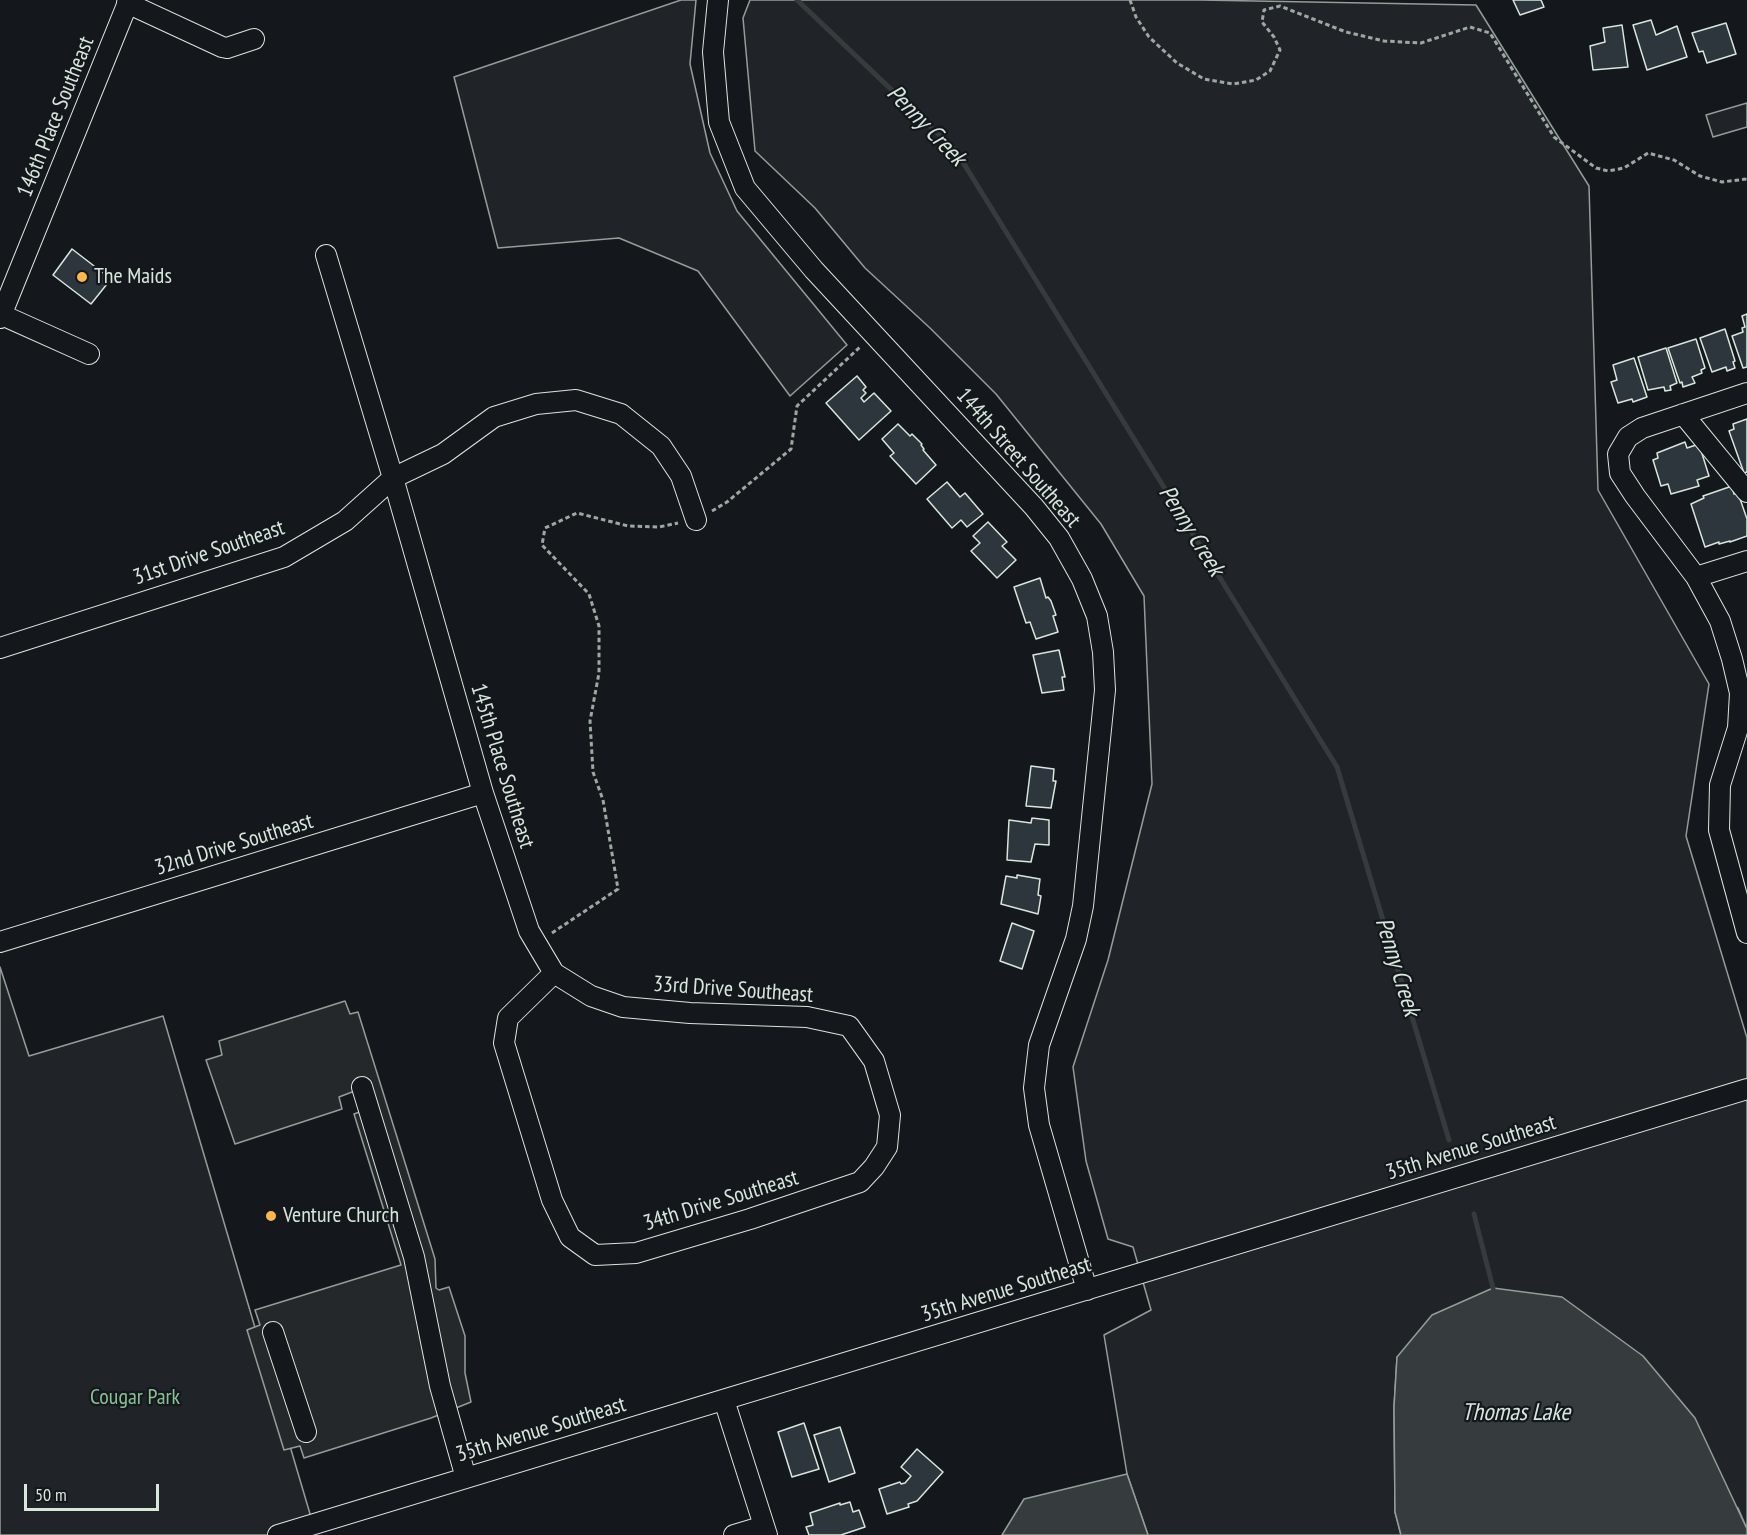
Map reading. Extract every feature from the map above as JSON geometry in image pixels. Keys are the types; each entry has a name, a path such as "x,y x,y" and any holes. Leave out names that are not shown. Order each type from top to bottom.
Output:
{"street":[{"name":"144th Street Southeast","path":"718,0 713,52 719,122 745,188 814,270 1019,490 1059,538 1082,579 1097,616 1103,652 1105,690 1083,906 1076,939 1039,1045 1034,1088 1040,1125 1087,1290"},
{"path":"128,2 222,47 227,48 254,39"},
{"name":"146th Place Southeast","path":"1,316 128,2"},
{"name":"145th Place Southeast","path":"326,255 393,478 483,793 529,931 554,973"},
{"path":"1,316 89,354"},
{"path":"1747,393 1642,428 1628,437 1618,454 1620,473 1625,481 1696,577 1720,621 1732,659 1740,693 1742,726 1720,785 1719,830 1742,896 1747,933"},
{"name":"31st Drive Southeast","path":"0,648 284,556 345,521 393,478 443,453 494,417 536,404 576,400 621,414 661,446 681,476 696,520"},
{"path":"1683,414 1747,492"},
{"path":"1696,577 1747,561"},
{"name":"32nd Drive Southeast","path":"0,942 483,793"},
{"name":"33rd Drive Southeast","path":"554,973 591,996 623,1007 690,1013 807,1017 849,1026 874,1060 890,1115 886,1147 874,1167 860,1182"},
{"name":"34th Drive Southeast","path":"554,973 508,1018 504,1043 552,1200 570,1236 595,1255 636,1253 750,1219 860,1182"},
{"path":"362,1087 414,1257 440,1386 466,1478"},
{"name":"35th Avenue Southeast","path":"278,1535 1747,1089"},
{"path":"273,1332 306,1432"},
{"path":"724,1400 766,1530 734,1535"}],"path":[{"path":"1130,0 1136,17 1149,37 1177,63 1204,79 1233,84 1256,80 1270,71 1280,50 1274,37 1262,22 1264,10 1280,6 1346,32 1384,41 1421,43 1470,27 1490,33 1554,136 1596,168 1608,171 1623,168 1648,153 1674,160 1700,176 1722,182 1747,179"},
{"path":"537,944 618,889 603,800 592,772 590,720 598,673 599,626 589,594 542,545 545,528 576,513 628,526 659,527 696,520 727,502 791,449 797,406 875,334"}],"green space":[{"path":"681,0 696,0 690,64 710,153 737,211 847,345 790,396 698,271 619,238 498,248 454,77"},
{"path":"750,0 1200,0 1476,5 1589,186 1598,490 1709,684 1686,836 1747,1038 1747,1529 1738,1508 1397,1357 1394,1407 1395,1512 1401,1535 1148,1535 1127,1474 1104,1335 1151,1310 1133,1247 1108,1239 1086,1161 1073,1067 1108,960 1152,784 1144,596 1101,524 996,394 930,328 865,268 815,208 755,151 743,18"},
{"path":"1747,103 1747,127 1713,137 1706,115"},
{"name":"Cougar Park","path":"0,967 29,1056 163,1016 313,1524 278,1535 0,1535"}],"shaded area":[{"path":"345,1001 350,1014 358,1012 435,1259 436,1288 439,1290 449,1287 465,1336 465,1373 471,1402 431,1418 304,1458 300,1446 284,1450 247,1330 260,1325 255,1310 401,1265 354,1114 365,1110 356,1093 352,1092 339,1097 342,1109 235,1144 206,1060 222,1055 219,1041"}],"water":[{"name":"Thomas Lake","path":"1493,1288 1562,1297 1643,1356 1695,1418 1747,1529 1747,1535 1401,1535 1395,1512 1394,1407 1397,1357 1432,1315"},
{"path":"1127,1474 1148,1535 1002,1535 1024,1499"}],"building":[{"path":"1513,0 1541,0 1544,7 1520,15"},
{"path":"1651,20 1656,35 1677,26 1687,57 1647,70 1633,25"},
{"path":"1726,23 1736,54 1707,63 1703,51 1699,52 1692,33"},
{"path":"1622,25 1628,67 1593,70 1590,46 1605,42 1603,28"},
{"name":"The Maids","path":"72,249 111,279 91,304 53,275"},
{"path":"1747,314 1747,367 1743,368 1732,336 1743,332 1742,328 1745,327 1742,316"},
{"path":"1725,329 1735,368 1727,371 1726,367 1712,372 1700,338"},
{"path":"1696,339 1705,368 1701,370 1702,373 1692,377 1695,383 1683,387 1668,348"},
{"path":"1666,348 1677,383 1670,386 1671,390 1665,391 1664,387 1648,390 1638,357"},
{"path":"1634,358 1647,397 1633,402 1632,399 1618,403 1611,382 1617,380 1613,365"},
{"path":"857,376 866,387 863,390 866,393 861,398 864,402 874,393 891,411 859,440 826,403"},
{"path":"1747,419 1747,472 1744,473 1729,431 1734,429 1733,424"},
{"path":"898,424 922,444 923,450 936,465 916,484 890,456 894,453 882,439"},
{"path":"1685,442 1687,448 1699,444 1709,476 1697,480 1699,486 1671,494 1668,484 1661,486 1653,460 1658,458 1657,453"},
{"path":"947,482 960,497 965,493 983,514 967,527 961,520 952,528 927,499"},
{"path":"1732,486 1734,494 1738,493 1747,519 1747,536 1705,547 1691,504 1704,498 1703,496"},
{"path":"988,522 1007,542 1002,546 1016,560 997,578 971,551 980,543 973,536"},
{"path":"1040,578 1046,598 1048,597 1051,601 1056,615 1053,616 1058,632 1036,639 1030,622 1026,623 1014,587"},
{"path":"1059,650 1065,677 1062,677 1064,690 1042,693 1033,655"},
{"path":"1031,766 1054,769 1053,781 1056,781 1051,808 1026,806"},
{"path":"1032,818 1049,820 1049,845 1035,844 1031,862 1007,860 1009,820 1031,823"},
{"path":"1017,875 1040,879 1038,895 1041,896 1038,914 1001,904 1006,876 1017,878"},
{"path":"1012,923 1034,931 1022,969 1000,961"},
{"path":"804,1423 819,1469 792,1477 778,1432"},
{"path":"840,1427 855,1473 829,1482 814,1435"},
{"path":"917,1449 943,1472 917,1501 908,1504 909,1507 887,1514 879,1489 900,1482 905,1483 911,1476 901,1467"},
{"path":"850,1502 853,1512 859,1510 865,1527 841,1535 809,1535 806,1527 813,1525 810,1513"}],"waterway":[{"name":"Penny Creek","path":"797,0 956,151 1337,767 1449,1140"},
{"name":"Penny Creek","path":"1474,1214 1493,1288"}],"place":[{"name":"The Maids","path":"82,277"},
{"name":"Venture Church","path":"271,1216"}]}
